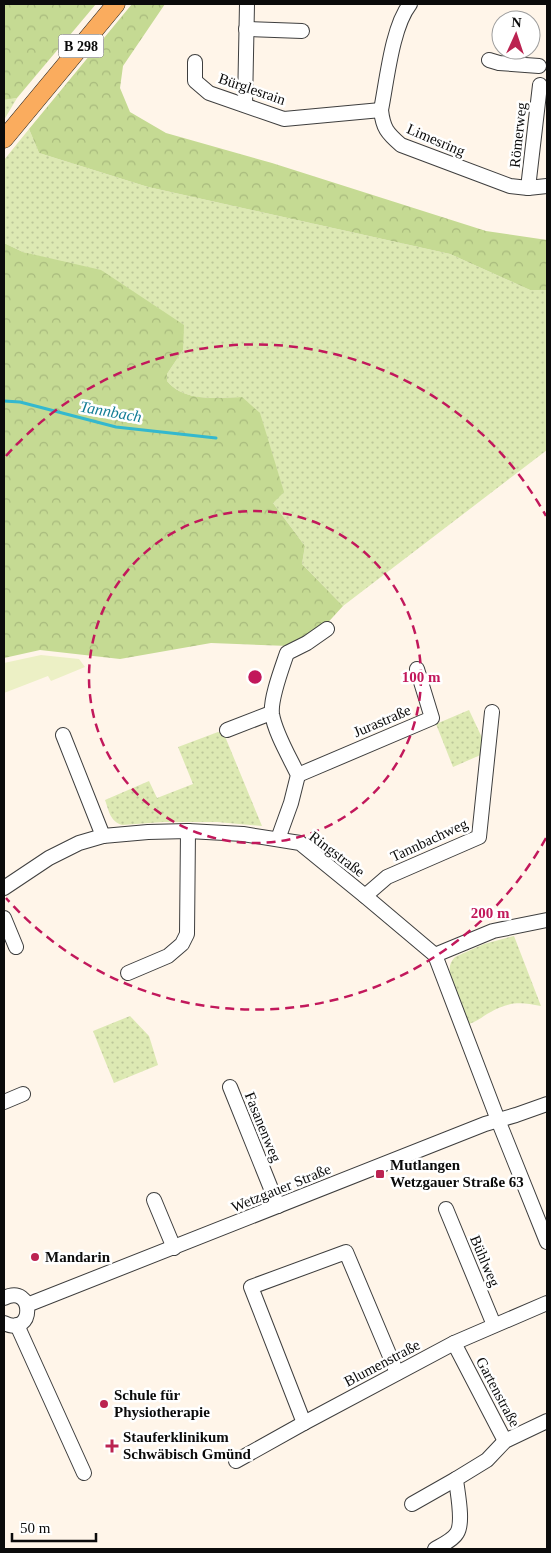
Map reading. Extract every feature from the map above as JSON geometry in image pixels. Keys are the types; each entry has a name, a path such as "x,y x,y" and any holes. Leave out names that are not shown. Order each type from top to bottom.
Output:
{"main road":[{"name":"B 298","path":"4,139 116,4"}],"street":[{"path":"245,105 247,4"},
{"name":"Limesring","path":"410,4 405,10 398,26 381,110 382,122 388,133 401,145 510,186 528,188 547,186"},
{"path":"246,30 302,31"},
{"name":"Römerweg","path":"489,60 499,63 543,66 544,85 528,188"},
{"name":"Bürglesrain","path":"195,62 195,81 209,93 284,119 381,110"},
{"path":"278,839 291,803 298,775 271,713 276,684 287,653 307,643 327,629"},
{"name":"Jurastraße","path":"298,775 432,718 417,669"},
{"name":"Tannbachweg","path":"365,896 387,877 479,837 492,712"},
{"path":"227,730 271,713"},
{"path":"63,735 103,836"},
{"path":"128,973 168,956 182,944 187,934 188,831"},
{"name":"Ringstraße","path":"4,888 49,858 79,843 103,836 188,831 243,834 300,843 435,955 547,1242"},
{"path":"4,918 16,946"},
{"path":"435,955 493,931 547,920"},
{"name":"Fasanenweg","path":"230,1087 278,1206"},
{"path":"4,1102 23,1094"},
{"name":"Wetzgauer Straße","path":"27,1305 485,1124 547,1104"},
{"path":"154,1200 174,1248"},
{"name":"Bühlweg","path":"446,1209 494,1325"},
{"path":"304,1423 250,1286 346,1252 397,1373"},
{"path":"4,1298 13,1295 17,1296 25,1301 27,1305 28,1310 25,1319 11,1324 84,1473"},
{"name":"Blumenstraße","path":"236,1461 454,1343 547,1303"},
{"name":"Gartenstraße","path":"454,1343 505,1441 547,1421"},
{"path":"412,1504 488,1460 505,1441"},
{"path":"435,1549 458,1533 460,1525 456,1478"}],"green space":[{"path":"4,4 96,4 17,98 4,100"},
{"path":"132,4 165,4 123,66 120,88 130,112 166,133 272,163 486,231 547,240 547,290 530,290 450,254 148,187 39,153 29,129"},
{"path":"17,98 4,120 4,100"},
{"path":"29,129 39,153 148,187 450,254 530,290 547,290 547,450 343,606 302,564 305,546 273,503 242,397 192,396 174,388 167,381 167,374 183,350 61,262 23,252 4,243 4,160"},
{"path":"4,243 23,252 101,270 184,325 183,350 167,374 167,381 174,388 192,396 212,398 242,397 260,413 284,492 273,503 305,546 302,564 343,606 322,629 289,646 211,643 120,659 40,650 4,658"},
{"path":"41,655 79,659 85,667 51,681 48,676 4,693 4,663"},
{"path":"469,710 485,744 485,753 453,767 436,724"},
{"path":"218,732 224,734 262,826 217,822 163,822 122,825 112,818 105,800 149,781 157,798 193,784 178,747"},
{"path":"514,936 541,1006 526,1003 507,1005 469,1024 450,974 451,963 455,957 484,944"},
{"path":"130,1016 149,1036 158,1065 114,1083 93,1031"}],"waterway":[{"name":"Tannbach","path":"4,401 20,402 116,427 216,438"}],"place":[{"name":"Mutlangen Wetzgauer Straße 63","path":"380,1174"},
{"name":"Mandarin","path":"35,1257"},
{"name":"Schule für Physiotherapie","path":"104,1404"},
{"name":"Stauferklinikum Schwäbisch Gmünd","path":"112,1446"}]}
